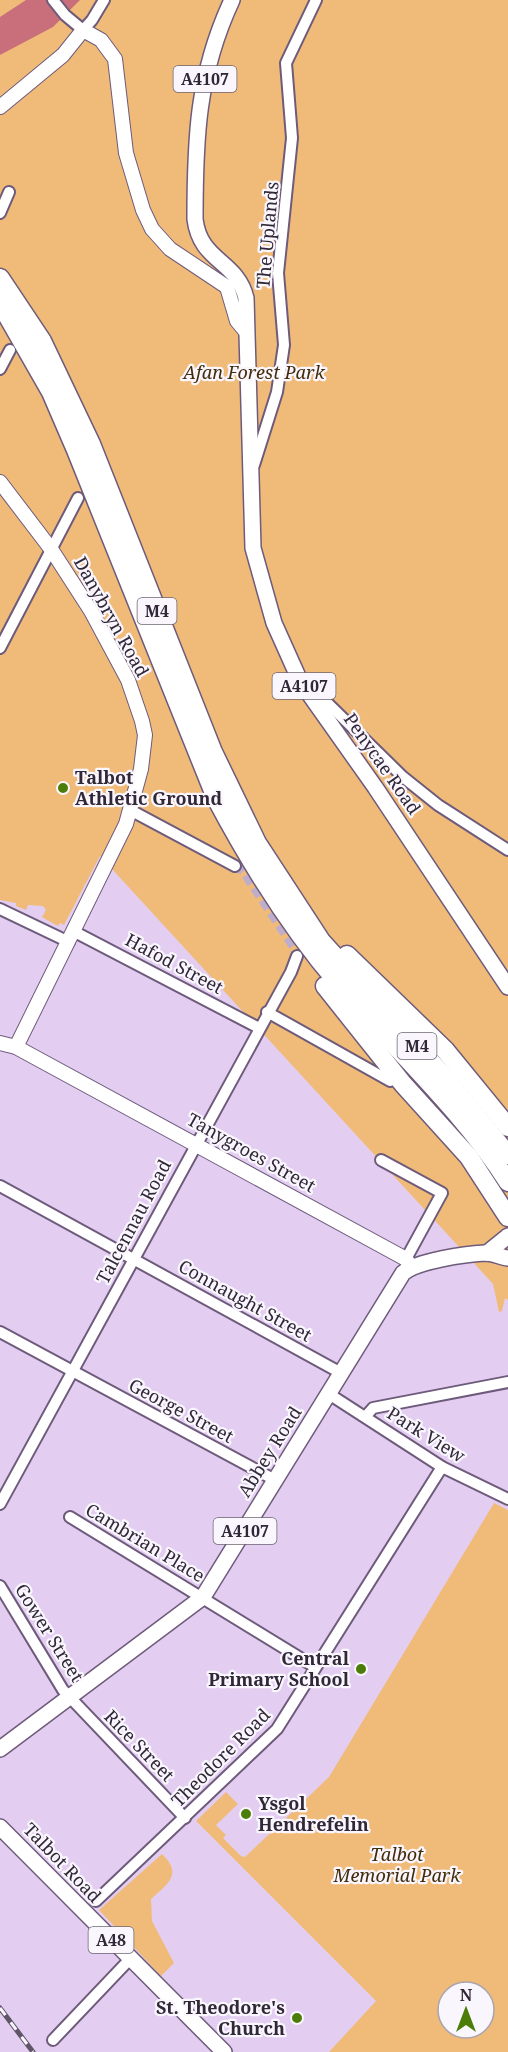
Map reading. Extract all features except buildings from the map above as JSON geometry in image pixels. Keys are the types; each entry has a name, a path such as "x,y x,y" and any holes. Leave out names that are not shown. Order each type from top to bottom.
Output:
{"highway":[{"name":"M4","path":"0,278 42,341 92,444 189,693 240,809 273,870 310,948"},
{"name":"M4","path":"0,303 51,392 216,798 263,881 310,948 506,1169"},
{"path":"310,948 347,955 429,1034 508,1127"},
{"path":"310,948 324,984 391,1069 469,1157 508,1217"}],"main road":[{"name":"A4107","path":"232,0 201,93 195,162 197,234 202,244 235,274 243,285 247,333"},
{"name":"Penycae Road","path":"247,333 253,548 274,623 300,681 375,787 508,987"},
{"path":"487,1253 508,1236"},
{"path":"408,1263 487,1253 508,1258"},
{"name":"Abbey Road","path":"0,1749 202,1597 408,1263"},
{"name":"Talbot Road","path":"0,1827 224,2052"}],"street":[{"path":"53,0 65,15 83,30 101,40 115,59 126,153 143,210 152,229 170,249 227,288 237,321 247,333"},
{"path":"0,107 63,55 92,20 104,0"},
{"name":"The Uplands","path":"250,474 277,392 284,345 278,273 292,138 286,63 316,0"},
{"path":"0,213 9,192"},
{"path":"0,369 10,350"},
{"name":"Danybryn Road","path":"0,482 51,549 108,643 128,680 142,721 144,748 132,811 16,1047"},
{"path":"0,648 78,498"},
{"path":"300,681 306,681 403,777 438,805 508,850"},
{"path":"132,811 235,866"},
{"name":"Hafod Street","path":"3,910 71,936 259,1028"},
{"name":"Talcennau Road","path":"0,1504 267,1012 291,972 310,948"},
{"path":"267,1012 390,1081"},
{"name":"Tanygroes Street","path":"0,1043 16,1047 408,1263"},
{"path":"381,1160 442,1193 408,1263"},
{"name":"Connaught Street","path":"0,1186 341,1373"},
{"name":"George Street","path":"0,1332 275,1480"},
{"path":"366,1416 373,1408 508,1382"},
{"name":"Park View","path":"329,1394 442,1467 508,1499"},
{"name":"Theodore Road","path":"96,1901 277,1729 442,1467"},
{"name":"Cambrian Place","path":"70,1517 315,1667"},
{"name":"Gower Street","path":"0,1586 69,1697"},
{"name":"Rice Street","path":"69,1697 185,1818"},
{"path":"53,2040 130,1959"}],"green space":[{"name":"Afan Forest Park","path":"0,0 508,0 508,1300 505,1298 502,1311 499,1312 493,1284 100,856 64,925 60,923 58,926 42,917 46,910 43,906 28,905 26,910 16,906 16,903 0,900"},
{"name":"Talbot Memorial Park","path":"494,1503 508,1510 508,2052 329,2052 376,2001 196,1821 226,1792 238,1804 216,1825 226,1835 223,1838 241,1856 245,1857 329,1777"},
{"path":"162,1854 172,1867 172,1873 163,1888 151,1899 152,1921 174,1963 161,1976 99,1910"}],"shaded area":[{"path":"26,0 80,0 53,27 0,55 0,17"}],"tunnel":[{"path":"235,866 243,870 295,948 297,956"}],"railway":[{"path":"0,2008 33,2052"}],"place":[{"name":"Talbot Athletic Ground","path":"63,788"},
{"name":"Central Primary School","path":"361,1669"},
{"name":"Ysgol Hendrefelin","path":"246,1814"},
{"name":"St. Theodore's Church","path":"297,2018"}]}
